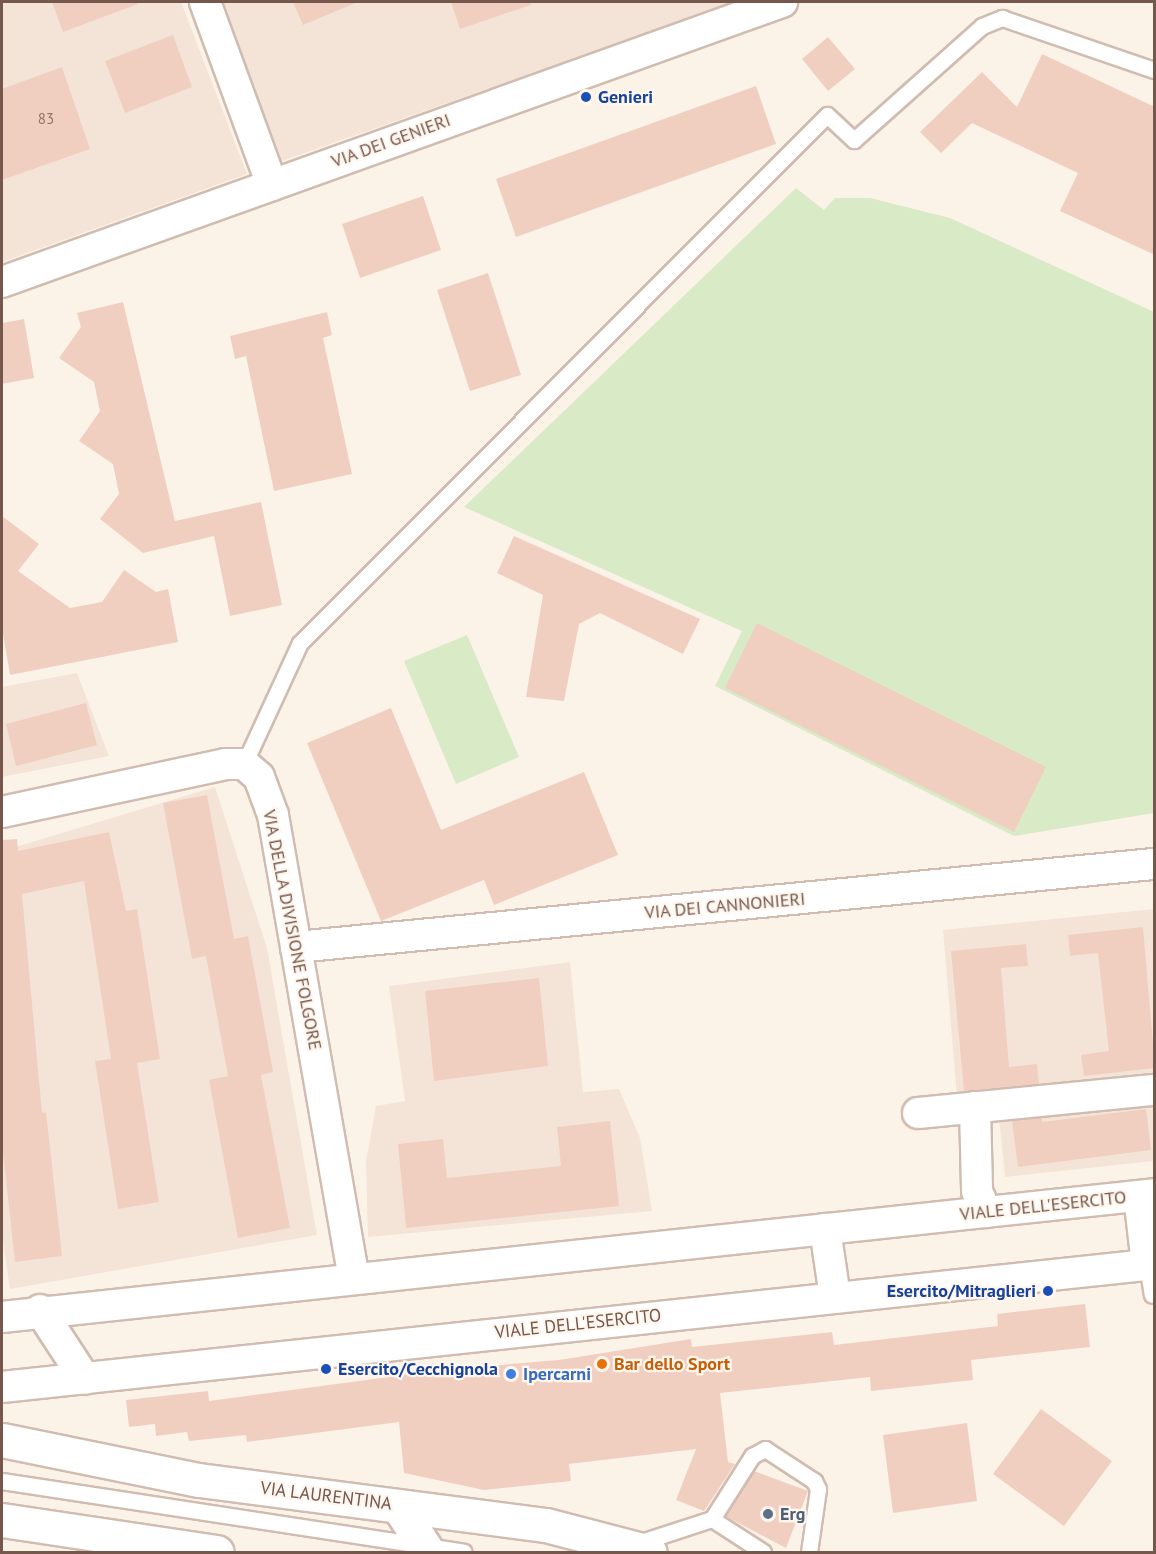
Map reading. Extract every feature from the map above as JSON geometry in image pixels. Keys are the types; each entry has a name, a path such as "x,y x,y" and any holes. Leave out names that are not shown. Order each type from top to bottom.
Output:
{"main road":[{"name":"VIA LAURENTINA","path":"2,1440 199,1480 546,1525 640,1549"},
{"path":"398,1506 427,1549"},
{"path":"2,1520 217,1552"}],"street":[{"path":"205,2 272,185"},
{"name":"VIA DEI GENIERI","path":"2,282 782,2"},
{"path":"2,812 193,770 244,764"},
{"name":"VIA DELLA DIVISIONE FOLGORE","path":"244,764 259,777 273,815 354,1278"},
{"name":"VIA DEI CANNONIERI","path":"296,947 1155,864"},
{"path":"918,1113 1155,1090"},
{"path":"975,1107 977,1191 986,1212"},
{"path":"1147,1195 1151,1264"},
{"name":"VIALE DELL'ESERCITO","path":"2,1317 40,1310 1147,1195"},
{"path":"825,1229 835,1297"},
{"name":"VIALE DELL'ESERCITO","path":"2,1387 1151,1264"},
{"path":"40,1310 84,1379"}],"lane":[{"path":"244,764 300,643 827,115 854,140 982,26 1002,18 1155,70"},
{"path":"1151,1264 1152,1294"},
{"path":"640,1549 712,1519 752,1456 765,1449 814,1481 818,1489 809,1552"},
{"name":"VIA LAURENTINA","path":"2,1481 427,1549 464,1552"},
{"path":"712,1519 763,1552"}],"shaded area":[{"path":"2,2 181,2 247,174 2,262"},
{"path":"218,2 735,2 279,162"},
{"path":"77,673 109,756 2,777 2,687"},
{"path":"215,787 267,948 317,1235 10,1289 2,1236 2,851"},
{"path":"1154,909 1154,1075 957,1098 943,930"},
{"path":"570,962 583,1092 619,1089 640,1138 652,1211 368,1237 366,1161 376,1106 405,1101 389,986"},
{"path":"1154,1101 1154,1161 1005,1177 999,1118"}],"green space":[{"path":"796,188 824,210 835,198 870,198 950,218 1154,312 1154,813 1014,836 715,686 742,631 464,507"},
{"path":"467,635 519,757 456,784 404,661"}],"building":[{"path":"52,2 138,2 138,4 63,32"},
{"path":"293,2 358,2 303,25"},
{"path":"451,2 530,2 531,5 460,29"},
{"path":"173,35 192,87 125,113 105,61"},
{"path":"828,37 855,69 828,91 802,59"},
{"path":"1042,54 1155,107 1155,255 1060,211 1078,173 972,123 941,153 920,132 982,72 1017,107"},
{"path":"62,67 90,149 2,180 2,89"},
{"path":"756,86 776,144 516,237 496,179"},
{"path":"423,196 441,250 360,278 342,224"},
{"path":"488,273 521,375 470,391 437,290"},
{"path":"123,302 175,521 261,502 282,605 230,616 214,536 143,553 100,519 119,494 113,464 79,441 100,411 94,382 59,358 81,327 77,313"},
{"path":"327,312 332,335 323,338 352,474 274,491 246,356 235,359 230,336"},
{"path":"24,319 34,378 2,384 2,323"},
{"path":"2,516 39,544 18,571 70,608 102,602 124,570 156,592 168,589 178,642 10,675 2,628"},
{"path":"514,536 700,619 683,654 600,613 579,624 564,701 526,697 543,595 497,573"},
{"path":"757,623 1046,767 1014,832 725,688"},
{"path":"86,703 97,745 16,766 6,724"},
{"path":"391,708 441,830 584,772 618,855 494,905 484,880 381,921 307,743"},
{"path":"207,795 234,939 248,936 273,1072 261,1075 290,1228 238,1238 209,1080 228,1076 206,956 192,959 163,803"},
{"path":"109,832 126,911 137,909 160,1059 137,1063 159,1202 118,1209 95,1061 111,1059 84,881 22,894 42,1113 46,1112 62,1256 15,1262 2,1143 2,840 17,839 18,851"},
{"path":"1143,927 1155,1068 1084,1076 1081,1055 1109,1051 1098,953 1070,956 1068,935"},
{"path":"1026,944 1028,966 1001,968 1009,1067 1037,1064 1039,1084 964,1091 951,951"},
{"path":"539,978 548,1066 434,1081 425,991"},
{"path":"1146,1109 1151,1150 1018,1167 1012,1121 1042,1118 1042,1122"},
{"path":"610,1121 619,1206 406,1228 398,1144 443,1139 447,1178 561,1166 557,1127"},
{"path":"1085,1304 1090,1347 971,1360 973,1380 871,1391 870,1377 720,1393 728,1462 735,1464 704,1511 676,1500 696,1449 569,1464 571,1481 484,1490 404,1473 399,1422 247,1442 246,1435 189,1441 187,1432 156,1436 155,1424 129,1427 126,1400 208,1391 209,1401 441,1370 559,1360 691,1339 692,1347 832,1332 834,1345 998,1326 997,1314"},
{"path":"1041,1409 1112,1461 1064,1526 993,1474"},
{"path":"967,1423 977,1501 893,1513 883,1435"},
{"name":"Erg","path":"754,1471 808,1491 786,1548 725,1516"}],"place":[{"name":"Genieri","path":"586,97"},
{"name":"Esercito/Mitraglieri","path":"1048,1291"},
{"name":"Bar dello Sport","path":"602,1364"},
{"name":"Esercito/Cecchignola","path":"326,1369"},
{"name":"Ipercarni","path":"511,1374"},
{"name":"Erg","path":"768,1514"}]}
